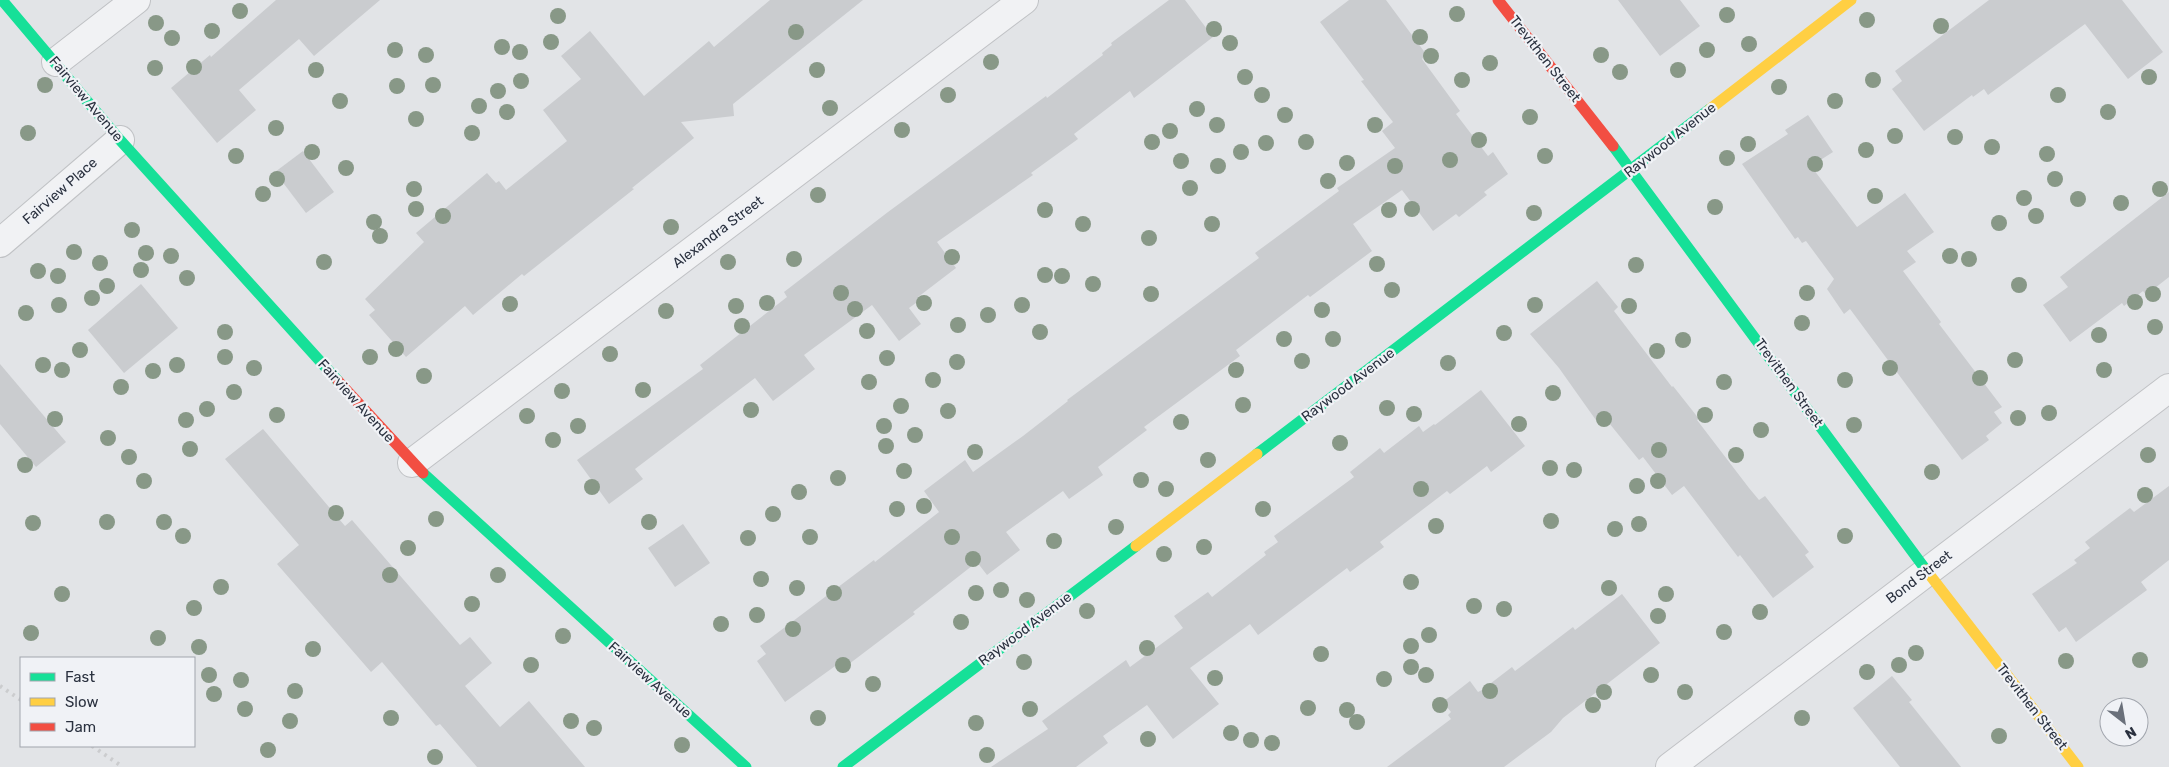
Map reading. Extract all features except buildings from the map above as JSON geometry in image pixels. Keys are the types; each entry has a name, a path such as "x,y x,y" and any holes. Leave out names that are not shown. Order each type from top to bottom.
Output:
{"street":[{"name":"Fairview Avenue","path":"2,0 120,140 412,463 746,767"},
{"path":"56,62 136,0"},
{"name":"Alexandra Street","path":"412,463 1024,0"},
{"name":"Trevithen Street","path":"1498,0 1632,170 1927,571 2078,767"},
{"name":"Raywood Avenue","path":"843,767 1632,170 1851,0"},
{"name":"Fairview Place","path":"0,243 120,140"},
{"name":"Bond Street","path":"1670,767 2169,388"}],"railway":[{"path":"0,686 20,699"},
{"path":"93,747 123,767"}],"traffic: fast":[{"path":"2,0 120,140 338,381"},
{"path":"1257,454 1710,109"},
{"path":"1613,146 1926,570"},
{"path":"423,473 746,767"},
{"path":"843,767 1136,546"}],"traffic: slow":[{"path":"1710,109 1851,0"},
{"path":"1136,546 1257,454"},
{"path":"1926,570 2078,767"}],"traffic: jam":[{"path":"1498,0 1613,146"},
{"path":"338,381 423,473"}]}
